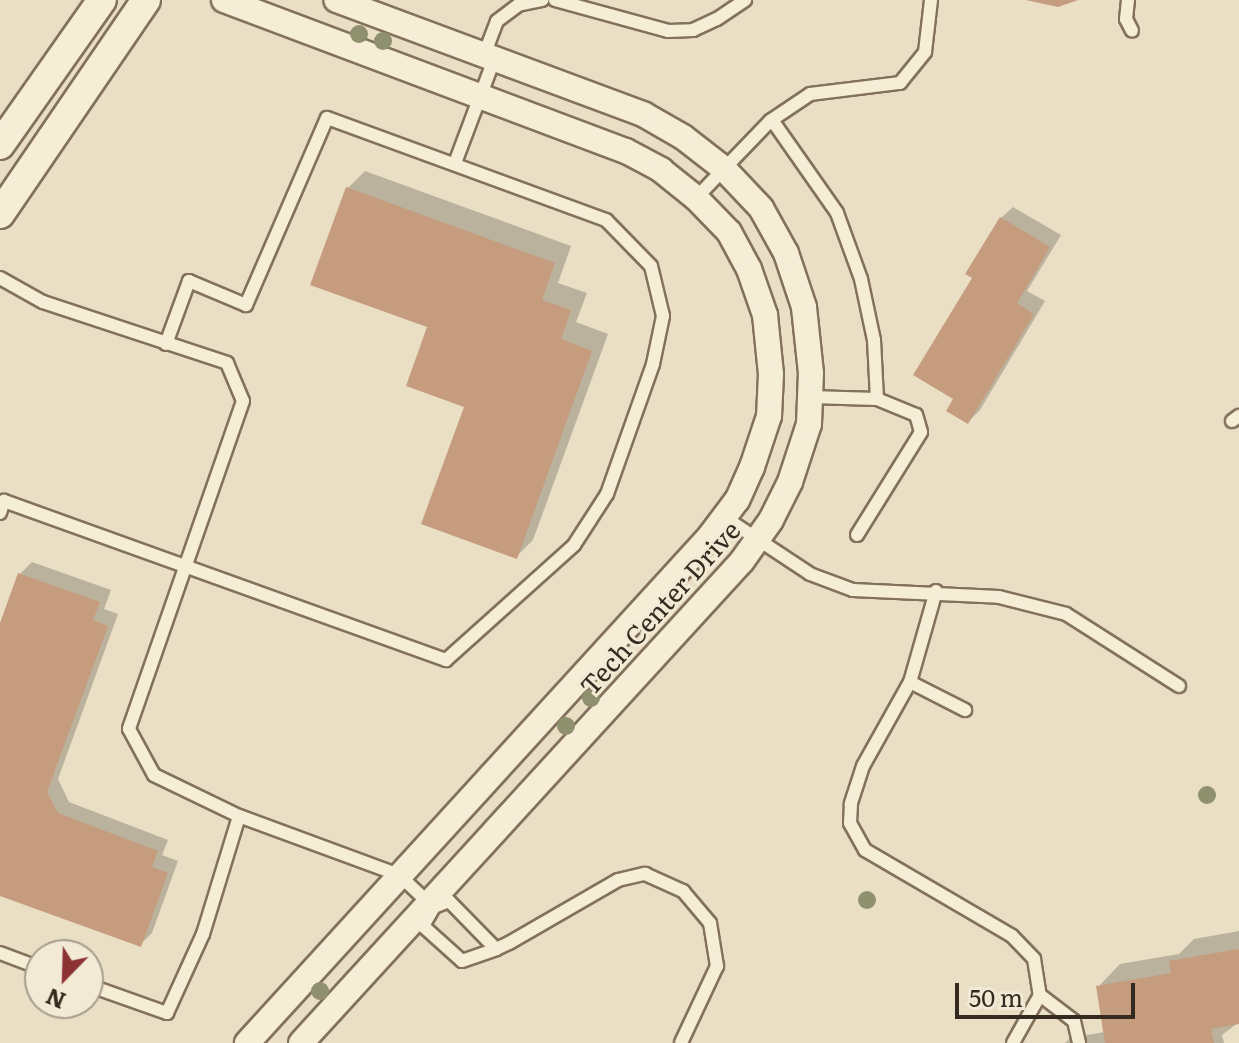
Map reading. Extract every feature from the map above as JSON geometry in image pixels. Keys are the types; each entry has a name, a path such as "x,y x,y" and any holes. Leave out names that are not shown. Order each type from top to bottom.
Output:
{"street":[{"path":"0,145 102,0"},
{"path":"0,214 146,0"},
{"name":"Tech Center Drive","path":"224,0 626,151 661,170 696,198 729,232 749,269 765,315 771,374 769,416 757,454 737,500 724,517 247,1043"},
{"name":"Tech Center Drive","path":"301,1043 431,905 757,540 790,482 809,424 811,373 804,307 786,253 761,208 723,168 683,137 643,114 336,0"}],"lane":[{"path":"455,163 480,96 497,21 518,5 542,0"},
{"path":"555,0 668,31 693,30 717,19 745,0"},
{"path":"696,198 772,120 810,94 900,83 925,52 931,0"},
{"path":"1128,0 1126,19 1132,31"},
{"path":"0,513 4,501 446,660 574,545 607,494 653,364 663,316 651,266 606,220 327,118 246,305 189,281 166,344"},
{"path":"772,120 837,213 861,279 871,325 877,399"},
{"path":"0,278 43,302 227,363 243,401 129,729 154,775 239,816 399,875 431,905"},
{"path":"810,397 877,399 916,415 921,432 857,535"},
{"path":"724,517 810,574 853,590 936,591 999,597 1066,614 1179,686"},
{"path":"936,591 910,682 863,766 851,804 850,823 865,850 1012,936 1034,959 1040,995 1013,1043"},
{"path":"910,682 965,710"},
{"path":"104,991 167,1013 203,934 239,816"},
{"path":"431,905 423,926 462,961 496,949 618,880 645,874 683,891 710,923 717,966 681,1043"},
{"path":"431,905 449,901 496,949"},
{"path":"0,953 24,962"},
{"path":"1040,995 1074,1021 1079,1043"}],"building":[{"path":"1026,0 1078,0 1058,7"},
{"path":"346,187 555,263 542,300 571,310 561,339 592,351 517,559 421,524 464,407 406,386 427,327 310,285"},
{"path":"1000,217 1050,247 1017,303 1034,314 968,424 946,411 953,399 913,375 972,278 965,274"},
{"path":"18,573 100,602 93,620 108,626 47,792 58,813 158,851 152,867 168,873 141,947 0,896 0,623"},
{"path":"1239,949 1239,1024 1211,1029 1214,1043 1105,1043 1096,986 1171,973 1169,961"}]}
